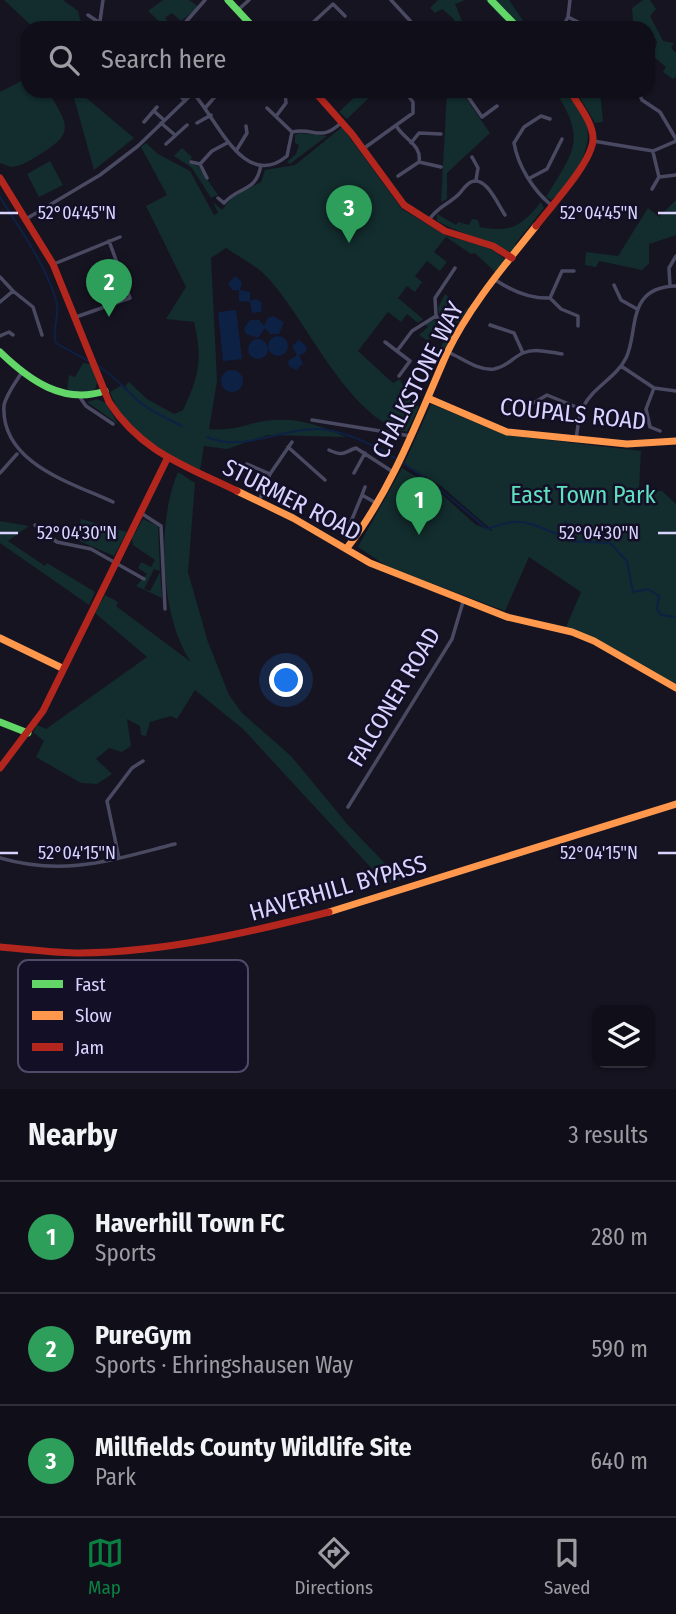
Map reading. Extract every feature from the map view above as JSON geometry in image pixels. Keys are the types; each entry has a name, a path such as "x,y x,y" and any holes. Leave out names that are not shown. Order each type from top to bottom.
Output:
{"main road":[{"path":"228,0 248,21"},
{"path":"491,0 511,21"},
{"path":"323,98 404,205 445,231 493,246 512,258"},
{"path":"575,98 587,117 593,141"},
{"name":"CHALKSTONE WAY","path":"347,548 362,529 401,457 460,330 494,279 579,169 593,141"},
{"name":"STURMER ROAD","path":"0,178 53,264 105,391 126,427 148,447 403,579 507,617 572,632 676,688"},
{"path":"0,352 22,372 67,396 81,399 105,391"},
{"name":"COUPALS ROAD","path":"430,399 507,432 627,444 676,441"},
{"path":"0,768 43,710 167,459"},
{"path":"0,638 62,668"},
{"path":"0,722 28,733"},
{"name":"HAVERHILL BYPASS","path":"0,947 78,953 132,951 237,936 344,908 676,804"}],"street":[{"path":"100,21 102,0"},
{"path":"187,21 205,0"},
{"path":"238,10 249,0"},
{"path":"391,0 410,21"},
{"path":"396,5 402,0"},
{"path":"566,21 570,0"},
{"path":"313,21 331,2 345,16"},
{"path":"88,15 94,21"},
{"path":"568,17 576,21"},
{"path":"26,219 100,175 188,98"},
{"path":"199,98 227,143 261,165 271,166 287,156 292,132"},
{"path":"206,107 214,98"},
{"path":"277,115 286,103 286,98"},
{"path":"363,149 413,113 413,102 410,98"},
{"path":"469,98 482,117 497,106"},
{"path":"593,141 653,151 676,140 660,112 641,98"},
{"path":"267,108 292,132 320,135 328,133 342,122"},
{"path":"144,122 156,109 175,135"},
{"path":"197,123 211,115"},
{"path":"550,119 541,117 524,127 514,143 517,157 536,193 552,206"},
{"path":"166,144 187,125"},
{"path":"236,151 247,133 246,126"},
{"path":"397,127 404,139 418,148 419,162"},
{"path":"411,143 419,133 441,134"},
{"path":"530,178 547,169 562,139"},
{"path":"200,164 212,151 227,143"},
{"path":"652,189 659,177 653,151"},
{"path":"472,157 478,168 476,180"},
{"path":"191,162 200,164"},
{"path":"419,162 441,167"},
{"path":"402,176 419,162"},
{"path":"200,164 207,178"},
{"path":"218,198 224,203 231,195 251,186 259,178 261,165"},
{"path":"659,177 676,176"},
{"path":"428,222 441,205 457,196 467,183 476,180 484,184 505,215"},
{"path":"53,264 120,237"},
{"path":"76,317 130,298 109,242"},
{"path":"670,286 669,268 676,256"},
{"path":"436,316 435,298 455,268"},
{"path":"550,298 562,271 574,271"},
{"path":"0,277 13,292 33,307 42,335"},
{"path":"494,279 510,290 539,299 550,298"},
{"path":"614,285 621,300 637,309"},
{"path":"576,439 581,409 594,391 621,366 627,355 637,309 645,300 670,286 676,286"},
{"path":"0,302 13,292"},
{"path":"550,298 561,309 578,316 578,326"},
{"path":"436,316 460,330"},
{"path":"397,351 412,331 436,316"},
{"path":"490,325 514,333 523,353"},
{"path":"0,336 9,332 13,335"},
{"path":"384,342 410,361 399,376"},
{"path":"448,352 479,368 494,369 509,364 523,353 543,350 562,354"},
{"path":"621,366 654,388 676,391"},
{"path":"22,372 4,404 0,424 5,440 17,454 55,480 113,502"},
{"path":"654,388 646,415 650,427 660,431"},
{"path":"530,405 547,395 581,409"},
{"path":"81,399 86,406 113,424"},
{"path":"312,420 411,436"},
{"path":"258,502 270,474 292,442"},
{"path":"288,447 325,480"},
{"path":"329,450 339,455 349,454 356,448 394,470"},
{"path":"354,473 365,453"},
{"path":"0,473 17,454"},
{"path":"247,464 270,474"},
{"path":"350,524 365,487"},
{"path":"362,495 376,502"},
{"path":"141,513 161,526 165,609"},
{"path":"34,525 57,542 92,549 144,579"},
{"name":"FALCONER ROAD","path":"348,807 452,639 463,602"},
{"path":"119,858 107,801 132,768 143,761"},
{"path":"0,858 33,867 64,869 175,844"}],"green space":[{"path":"4,0 63,0 78,11 82,21 26,21"},
{"path":"163,0 189,0 199,7 181,21 172,13 165,18 168,21 159,21 148,11"},
{"path":"438,0 465,0 455,4 462,21 454,21 442,9 435,13 430,8"},
{"path":"485,0 509,0 523,21 513,21 508,16 503,19"},
{"path":"643,0 650,0 656,9 650,16 653,21 633,21 632,8"},
{"path":"655,26 663,41 674,43 671,48 676,53 676,77 673,79 663,72 666,67 655,58"},
{"path":"21,81 21,98 52,98 65,125 61,139 23,164 11,167 0,163 0,92"},
{"path":"74,98 86,98 134,138 94,170"},
{"path":"354,98 369,98 347,119 339,112"},
{"path":"447,98 466,98 490,133 447,173 447,199 441,202"},
{"path":"559,98 570,98 582,115 588,133 587,143 573,176 551,200 546,197 564,168 573,145 574,134"},
{"path":"580,98 601,98 603,122 595,123"},
{"path":"342,127 402,209 447,236 491,248 506,260 496,273 475,253 471,254 446,237 434,252 447,262 440,271 427,261 415,276 422,282 415,292 407,286 398,298 423,319 418,323 407,314 401,322 388,312 358,351 393,383 400,379 408,397 419,407 407,432 385,423 365,408 329,365 266,276 226,248 211,258 217,381 209,429 292,420 328,429 346,437 268,435 227,449 204,446 200,470 159,449 135,430 125,419 110,392 122,385 130,393 125,386 129,382 147,399 174,414 183,410 196,377 199,357 194,322 166,319 186,287 146,206 167,195 141,147 146,143 158,154 190,171 214,215 218,213 213,202 222,210 233,196 261,182 265,170 295,165"},
{"path":"299,133 327,136 290,164 287,162 296,154 299,145 295,143 295,135"},
{"path":"182,148 192,157 189,163 198,166 218,195 211,198 192,168 174,156"},
{"path":"50,161 63,185 39,197 27,174"},
{"path":"676,200 676,235 649,244 649,263 642,270 599,261 596,267 585,265 586,252 618,256 648,208 659,217"},
{"path":"541,202 544,208 515,244 517,248 510,252 437,221 437,214 456,225 458,222 469,225 472,219 478,220 480,227 508,228 522,222"},
{"path":"445,294 451,299 444,310 455,318 469,307 459,323 439,315 438,308"},
{"path":"435,320 453,327 454,332 440,360 436,357 448,332 439,326 428,341 419,335 428,327 424,323"},
{"path":"83,363 91,364 97,383 95,390 85,394 67,390 69,375 75,377"},
{"path":"97,399 106,403 118,424 87,402"},
{"name":"East Town Park","path":"431,404 506,435 641,451 639,489 662,491 676,504 676,688 566,627 581,592 529,557 505,611 388,567 358,547 402,468 436,489 476,525 493,531 441,486 404,464"},
{"path":"178,472 195,483 188,572 208,642 229,695 242,713 291,756 348,825 401,880 386,884 243,729 195,690 177,719 171,716 150,722 146,736 141,735 140,726 127,719 131,746 122,752 109,748 96,759 112,774 97,784 81,783 36,757 44,741 33,732 37,725 46,729 147,657 95,613 105,595 118,602 116,606 191,662 173,620 165,569 166,516"},
{"path":"81,519 127,532 114,556 77,540"},
{"path":"143,519 158,526 160,571 154,569 144,589 150,591 160,572 162,598 136,586 147,574 138,568 141,562 151,567 155,560 133,545 132,538"},
{"path":"0,521 29,526 8,541 45,566 47,563 95,592 89,605 0,543"}],"water":[{"path":"235,276 242,282 240,290 250,292 250,301 256,299 262,303 261,312 252,313 250,302 239,301 239,290 232,290 228,284"},
{"path":"236,310 242,359 223,361 218,312"},
{"path":"273,316 284,322 279,334 270,334 265,328 258,338 246,334 244,328 250,320 259,320 264,326 268,318"},
{"path":"278,336 285,339 288,346 285,353 278,356 271,353 268,346 271,339"},
{"path":"258,339 265,342 268,349 265,356 258,359 251,356 248,349 251,342"},
{"path":"299,340 307,347 305,353 299,355 303,364 296,370 289,366 288,361 297,355 292,346"},
{"path":"232,370 240,373 243,381 240,389 232,392 224,389 221,381 224,373"}],"waterway":[{"path":"0,197 51,286 57,306 56,343 90,362"},
{"path":"98,366 138,401 182,426"},
{"path":"207,437 234,442 318,429 362,441 408,466 487,529 522,522 557,534 562,532 565,522 571,526 569,541 610,543 627,561 633,592 648,589 659,596 657,609 661,615 676,617"}],"traffic: fast":[{"path":"228,0 248,21"},
{"path":"491,0 511,21"},
{"path":"0,352 35,380 61,392 75,395 105,391"},
{"path":"0,722 28,733"}],"traffic: slow":[{"path":"347,548 391,478 456,336 488,287 536,226"},
{"path":"430,399 507,432 627,444 676,441"},
{"path":"237,491 293,518 370,563 507,617 572,632 594,641 676,688"},
{"path":"0,638 62,668"},
{"path":"329,912 676,804"}],"traffic: jam":[{"path":"320,98 352,134 404,205 445,231 493,246 512,258"},
{"path":"536,226 578,172 591,150 591,127 575,98"},
{"path":"0,178 53,264 109,402 135,433 150,446 237,491"},
{"path":"0,768 43,711 167,459"},
{"path":"0,947 80,953 143,949 237,934 329,912"}],"place":[{"name":"Millfields County Wildlife Site","path":"349,243"},
{"name":"PureGym","path":"109,317"},
{"name":"Haverhill Town FC","path":"419,535"}]}
